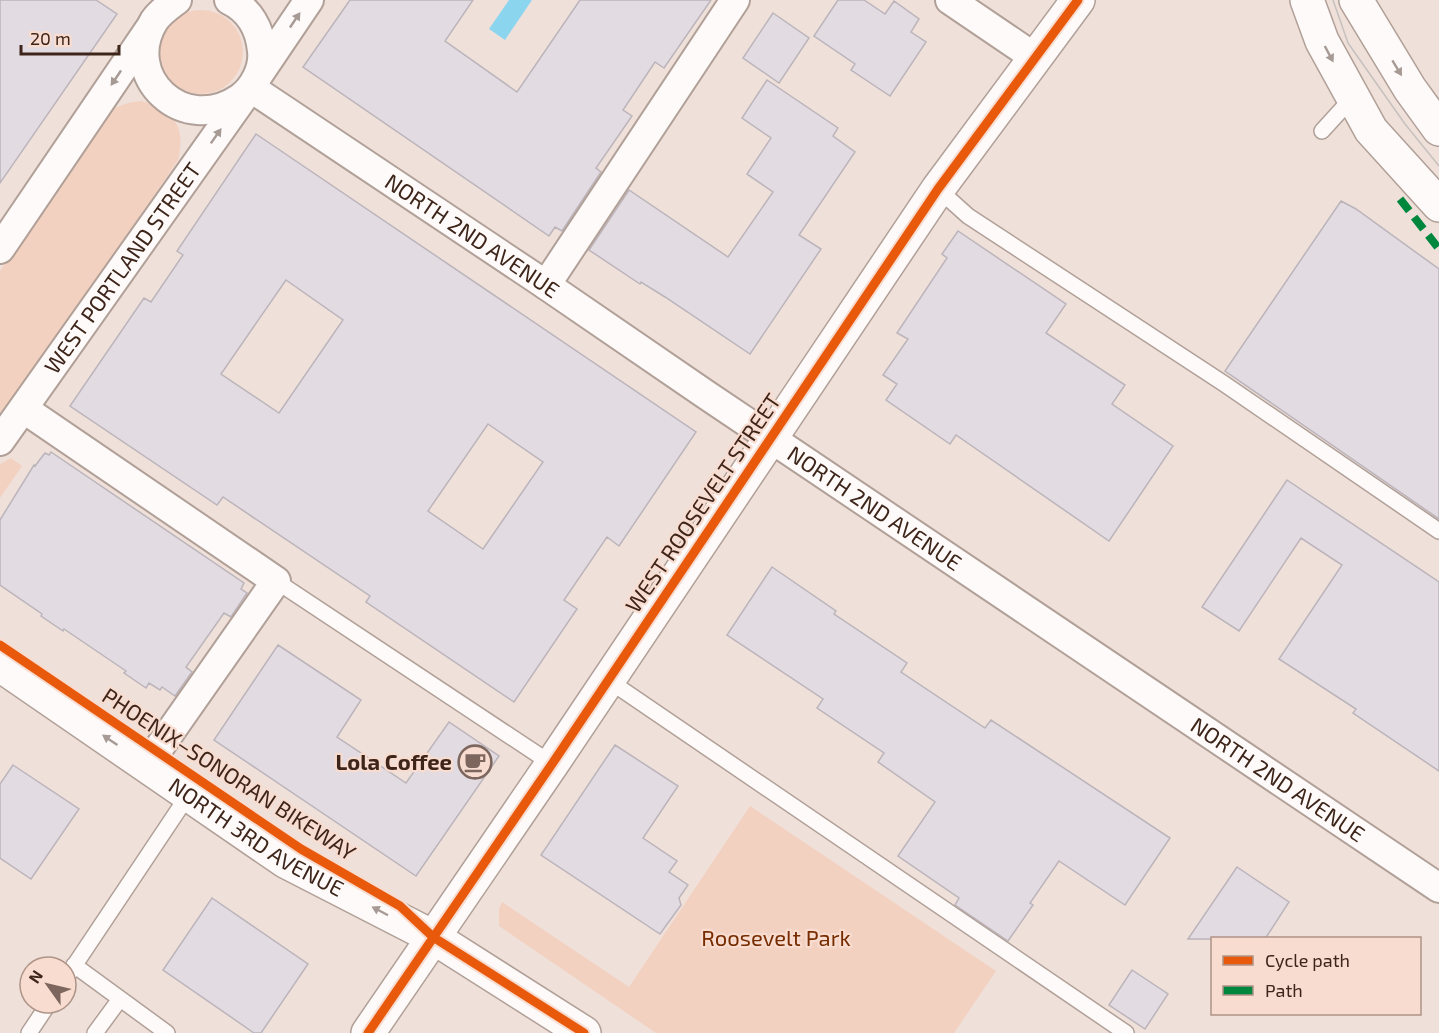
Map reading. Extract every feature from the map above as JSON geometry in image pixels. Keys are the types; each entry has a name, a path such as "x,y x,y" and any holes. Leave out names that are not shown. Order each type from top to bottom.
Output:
{"street":[{"name":"WEST PORTLAND STREET","path":"165,10 145,50 147,69 156,87 170,101 189,110 209,112 228,106 251,86 263,56 261,36 251,18 237,4 229,0"},
{"name":"WEST PORTLAND STREET","path":"0,441 251,86 309,0"},
{"path":"546,285 735,0"},
{"path":"950,0 1034,57"},
{"name":"WEST ROOSEVELT STREET","path":"368,1033 552,764 938,189 1077,0"},
{"path":"1307,0 1322,41 1371,130 1439,205"},
{"path":"1356,0 1410,89 1439,129"},
{"name":"WEST PORTLAND STREET","path":"0,249 165,10"},
{"name":"NORTH 2ND AVENUE","path":"251,86 1439,888"},
{"path":"24,409 276,581 147,765"},
{"name":"NORTH 3RD AVENUE","path":"0,665 285,861 433,937 584,1033"}],"lane":[{"path":"1322,131 1353,97"},
{"path":"938,189 968,216 1223,383 1439,531"},
{"path":"276,581 552,764"},
{"path":"608,680 1126,1033"},
{"path":"78,959 189,794"},
{"path":"78,975 120,999 167,1033"},
{"path":"95,1033 120,999"},
{"path":"29,1033 41,1015"}],"green space":[{"path":"201,10 217,13 231,22 240,36 243,52 240,68 231,82 217,91 201,94 185,91 171,82 162,68 159,52 162,36 171,22 185,13"},
{"path":"141,101 162,109 175,121 180,138 178,160 0,425 0,271 107,113 124,104"},
{"path":"11,458 22,466 0,498 0,464"},
{"name":"Roosevelt Park","path":"750,806 996,971 954,1033 656,1033 499,926 499,909 502,902 629,987"}],"water":[{"path":"509,0 532,0 505,40 489,29"}],"building":[{"path":"0,0 96,0 117,14 0,183"},
{"path":"350,0 473,0 445,41 517,92 580,0 711,0 664,68 655,62 623,110 632,116 596,168 601,172 562,231 555,227 549,236 303,67"},
{"path":"838,0 864,0 885,14 894,1 919,19 911,32 926,42 890,96 851,70 855,64 814,36"},
{"path":"773,13 809,38 779,83 743,58"},
{"path":"767,80 838,128 833,136 855,152 799,235 821,249 750,354 589,250 629,190 728,257 773,192 747,174 771,138 742,118"},
{"path":"256,134 696,432 619,546 607,537 564,600 577,609 514,702 366,602 370,596 223,497 217,505 70,406 144,298 151,302 183,255 177,251","holes":["286,280 343,320 279,413 221,374","488,424 543,462 483,549 428,511"]},
{"path":"1341,201 1356,209 1439,269 1439,519 1225,371"},
{"path":"958,231 1066,304 1046,333 1125,385 1112,404 1173,446 1109,541 956,435 950,444 886,400 897,384 883,375 908,339 897,333 947,258 942,254"},
{"path":"51,452 244,583 241,589 247,593 231,617 224,613 186,667 192,672 175,696 162,687 160,690 149,683 146,688 124,673 126,671 41,616 42,614 0,585 0,520 34,465 45,453 49,455"},
{"path":"1287,480 1439,582 1439,771 1353,713 1356,709 1279,659 1342,565 1301,538 1239,631 1202,607"},
{"path":"772,567 836,611 834,614 907,663 901,672 985,728 991,720 1170,838 1125,905 1059,861 1030,903 1033,905 1008,941 955,905 959,898 898,856 935,802 878,762 884,753 817,708 823,699 727,635"},
{"path":"278,645 361,700 337,737 406,783 449,722 499,756 416,876 214,740"},
{"path":"615,745 678,786 643,838 677,861 669,872 688,885 679,898 681,905 660,934 541,855"},
{"path":"13,765 79,809 31,879 0,858 0,784"},
{"path":"1237,867 1289,902 1266,937 1188,939"},
{"path":"212,898 308,964 261,1033 254,1033 163,970"},
{"path":"1132,970 1168,994 1145,1029 1109,1005"}],"tram line":[{"path":"1333,0 1348,43 1405,124 1439,166"}],"marked path":[{"path":"1400,199 1439,249"}],"cycle path":[{"path":"368,1033 552,764 938,189 1078,0"},
{"name":"PHOENIX–SONORAN BIKEWAY","path":"0,645 301,849 400,906 433,937 584,1033"}],"place":[{"name":"Lola Coffee","path":"475,762"}]}
